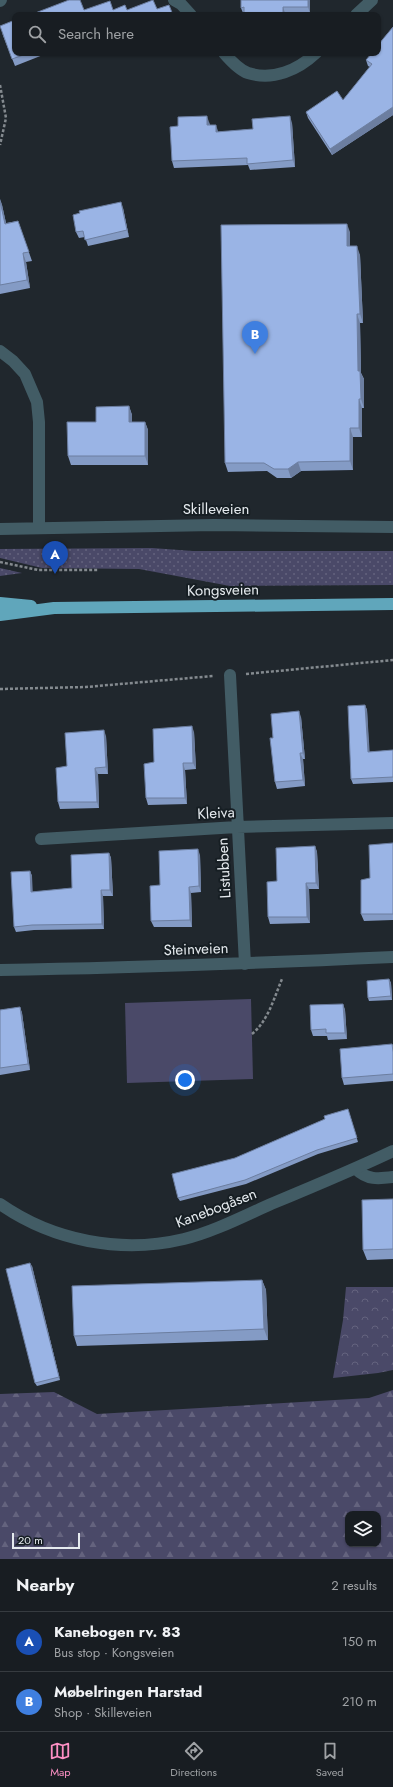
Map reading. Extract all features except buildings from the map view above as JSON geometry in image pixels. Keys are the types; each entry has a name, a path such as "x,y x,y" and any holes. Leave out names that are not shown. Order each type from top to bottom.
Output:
{"highway":[{"name":"Kongsveien","path":"0,603 54,608 393,604"},
{"name":"Kongsveien","path":"0,615 54,608"}],"street":[{"path":"174,0 181,4 188,12"},
{"path":"359,12 372,0"},
{"path":"228,56 247,72 269,76 287,72 306,62 313,56"},
{"path":"0,351 13,360 25,374 36,402 39,422 39,528"},
{"name":"Skilleveien","path":"0,528 207,525 393,527"},
{"name":"Listubben","path":"230,675 245,964"},
{"name":"Kleiva","path":"41,839 237,827 393,823"},
{"name":"Steinveien","path":"0,970 245,964 393,957"},
{"name":"Kanebogåsen","path":"0,1204 12,1213 49,1231 86,1241 113,1245 142,1245 185,1239 356,1169 393,1151"},
{"path":"356,1169 362,1175 375,1180 393,1177"}],"path":[{"path":"0,85 6,118 0,145"},
{"path":"0,562 38,570 98,570"},
{"path":"0,689 86,687 393,660"},
{"path":"252,1034 260,1027 271,1006 282,979 283,962"}],"green space":[{"path":"152,548 193,551 393,551 393,585 230,586 139,569 42,568 0,558 0,549"},
{"path":"0,568 22,573 0,576"},
{"path":"251,999 253,1079 127,1083 125,1003"},
{"path":"346,1287 393,1287 393,1370 333,1378 343,1320"},
{"path":"393,1390 393,1559 0,1559 0,1394 54,1392 97,1414 369,1398"}],"place":[{"name":"Møbelringen Harstad","path":"255,354"},
{"name":"Kanebogen rv. 83","path":"55,574"}]}
